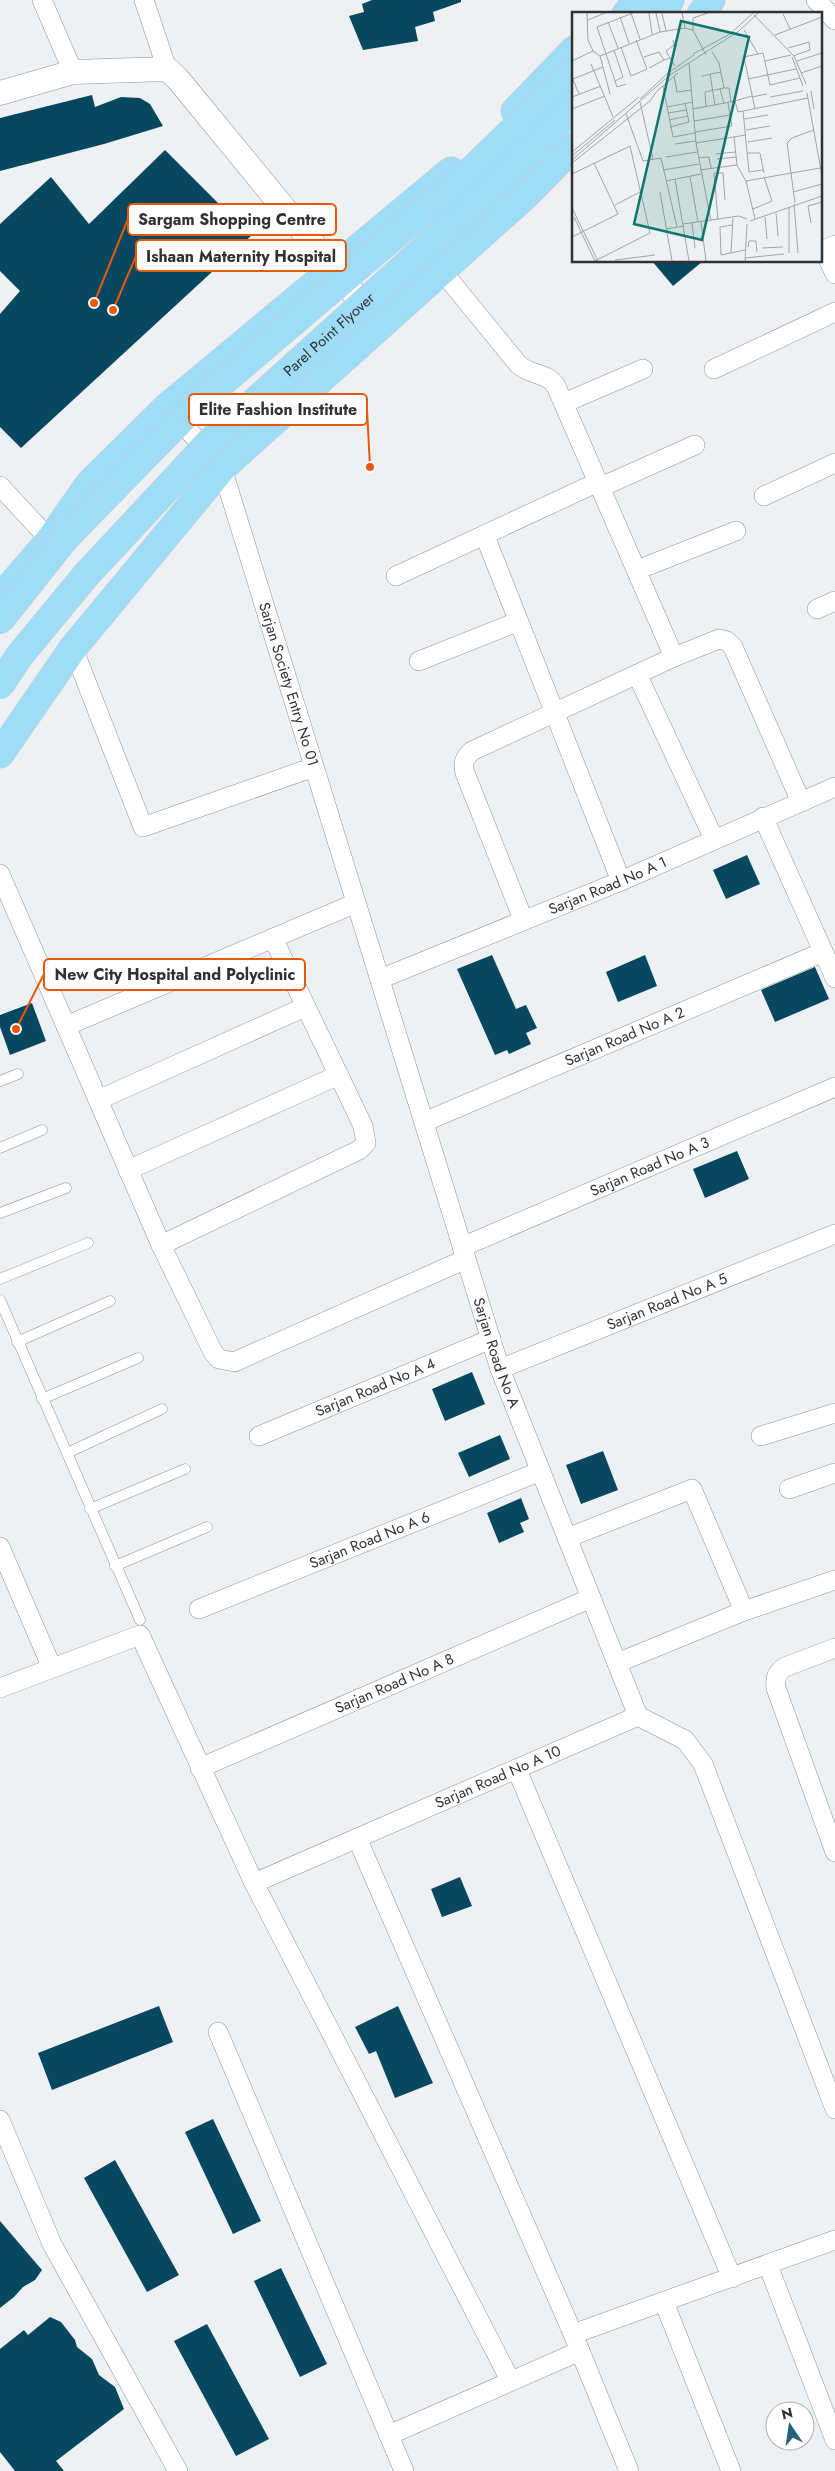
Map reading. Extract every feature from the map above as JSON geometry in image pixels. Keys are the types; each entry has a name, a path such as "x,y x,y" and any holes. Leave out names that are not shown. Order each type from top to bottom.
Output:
{"main road":[{"path":"610,12 619,0"},
{"path":"628,12 638,0"},
{"path":"660,12 670,0"},
{"path":"702,12 711,0"},
{"path":"0,598 50,540 89,484 167,407 480,146 572,52"},
{"name":"Parel Point Flyover","path":"0,620 66,537 191,409 475,167 572,73"},
{"name":"Parel Point Flyover","path":"0,686 20,655 87,574 211,440 499,182 572,108"},
{"path":"0,754 73,648 222,468 442,272 526,195 572,148"}],"street":[{"path":"42,0 73,72"},
{"path":"144,0 167,69 177,78 381,326"},
{"path":"816,0 835,20"},
{"path":"0,93 73,72 167,69"},
{"path":"830,248 835,274"},
{"path":"442,272 518,364 529,373 552,380 564,403 674,657"},
{"path":"714,369 835,312"},
{"path":"564,403 643,369"},
{"name":"Sarjan Society Entry No 01","path":"167,407 222,468 380,979"},
{"path":"396,576 599,485 695,445"},
{"path":"764,496 835,463"},
{"path":"0,486 50,540"},
{"path":"637,570 736,531"},
{"path":"485,536 517,622 621,881"},
{"path":"817,609 835,600"},
{"path":"419,661 517,622"},
{"path":"523,919 463,765 465,758 472,751 674,657 719,640 727,642 733,647 801,802"},
{"path":"73,648 143,827 314,767"},
{"path":"637,674 714,839"},
{"name":"Sarjan Road No A 1","path":"380,979 523,919 621,881 835,787"},
{"path":"763,818 835,978"},
{"path":"0,874 161,1245 363,1147 366,1143 365,1132 273,938"},
{"path":"66,1026 356,903"},
{"name":"Sarjan Road No A 2","path":"424,1122 823,952"},
{"name":"Sarjan Road No A","path":"380,979 500,1369 638,1716"},
{"path":"98,1100 305,1007"},
{"path":"128,1170 339,1075"},
{"name":"Sarjan Road No A 3","path":"161,1245 212,1352 219,1360 234,1362 464,1253 835,1087"},
{"name":"Sarjan Road No A 5","path":"500,1369 835,1234"},
{"name":"Sarjan Road No A 4","path":"259,1436 491,1339"},
{"path":"761,1436 835,1414"},
{"name":"Sarjan Road No A 6","path":"199,1609 541,1471"},
{"path":"789,1489 835,1473"},
{"path":"567,1538 692,1489 744,1611"},
{"path":"0,1546 52,1668"},
{"path":"617,1662 744,1611 835,1580"},
{"name":"Sarjan Road No A 8","path":"200,1768 591,1598"},
{"path":"0,1688 140,1635 254,1883 510,2380"},
{"path":"835,1648 785,1667 778,1672 775,1679 776,1688 835,1852"},
{"path":"638,1716 685,1740 703,1764 835,2109"},
{"name":"Sarjan Road No A 10","path":"254,1883 638,1716"},
{"path":"517,1770 732,2278"},
{"path":"357,1838 573,2334 628,2471"},
{"path":"218,2032 404,2471"},
{"path":"0,2120 52,2244 178,2471"},
{"path":"573,2334 835,2240"},
{"path":"768,2265 835,2440"},
{"path":"664,2302 731,2471"},
{"path":"389,2435 510,2380 580,2352"}],"lane":[{"path":"0,1081 18,1074"},
{"path":"0,1148 42,1130"},
{"path":"0,1213 66,1188"},
{"path":"0,1279 88,1243"},
{"path":"0,1300 140,1620"},
{"path":"17,1342 110,1301"},
{"path":"42,1399 138,1358"},
{"path":"67,1453 162,1409"},
{"path":"90,1509 185,1469"},
{"path":"115,1566 206,1527"}],"building":[{"path":"372,0 461,0 461,2 433,12 435,21 415,27 418,41 363,50 349,16 364,12 362,4"},
{"path":"92,95 95,107 121,97 140,98 150,104 163,126 104,144 0,171 0,118"},
{"path":"165,150 251,236 21,448 0,427 0,314 20,291 0,271 0,224 51,177 89,224"},
{"path":"653,262 702,262 673,286"},
{"path":"747,855 760,884 726,899 713,870"},
{"path":"492,955 516,1009 526,1005 537,1028 526,1033 531,1044 509,1054 507,1050 495,1055 457,969"},
{"path":"645,955 657,986 618,1002 606,972"},
{"path":"815,967 829,999 775,1022 761,990"},
{"path":"32,1003 46,1041 10,1055 0,1027 0,1015"},
{"path":"737,1151 749,1179 705,1198 693,1169"},
{"path":"472,1372 485,1404 445,1421 432,1389"},
{"path":"500,1435 510,1459 469,1477 458,1453"},
{"path":"603,1451 618,1490 581,1504 566,1465"},
{"path":"521,1498 529,1519 520,1523 524,1532 499,1543 487,1513"},
{"path":"460,1877 472,1906 442,1917 431,1889"},
{"path":"159,2006 173,2042 52,2090 38,2053"},
{"path":"398,2006 433,2083 395,2098 376,2051 369,2054 355,2027"},
{"path":"213,2119 261,2221 233,2234 185,2132"},
{"path":"115,2160 179,2275 147,2292 84,2178"},
{"path":"0,2221 42,2270 35,2280 23,2287 0,2308"},
{"path":"281,2268 327,2364 300,2377 254,2281"},
{"path":"50,2317 61,2322 75,2340 77,2347 92,2359 99,2375 115,2387 124,2409 56,2461 64,2471 15,2471 0,2452 0,2349 24,2330 28,2335"},
{"path":"207,2324 269,2439 236,2456 174,2341"}],"place":[{"name":"Sargam Shopping Centre","path":"94,303"},
{"name":"Ishaan Maternity Hospital","path":"113,310"},
{"name":"Elite Fashion Institute","path":"370,467"},
{"name":"New City Hospital and Polyclinic","path":"16,1029"}]}
